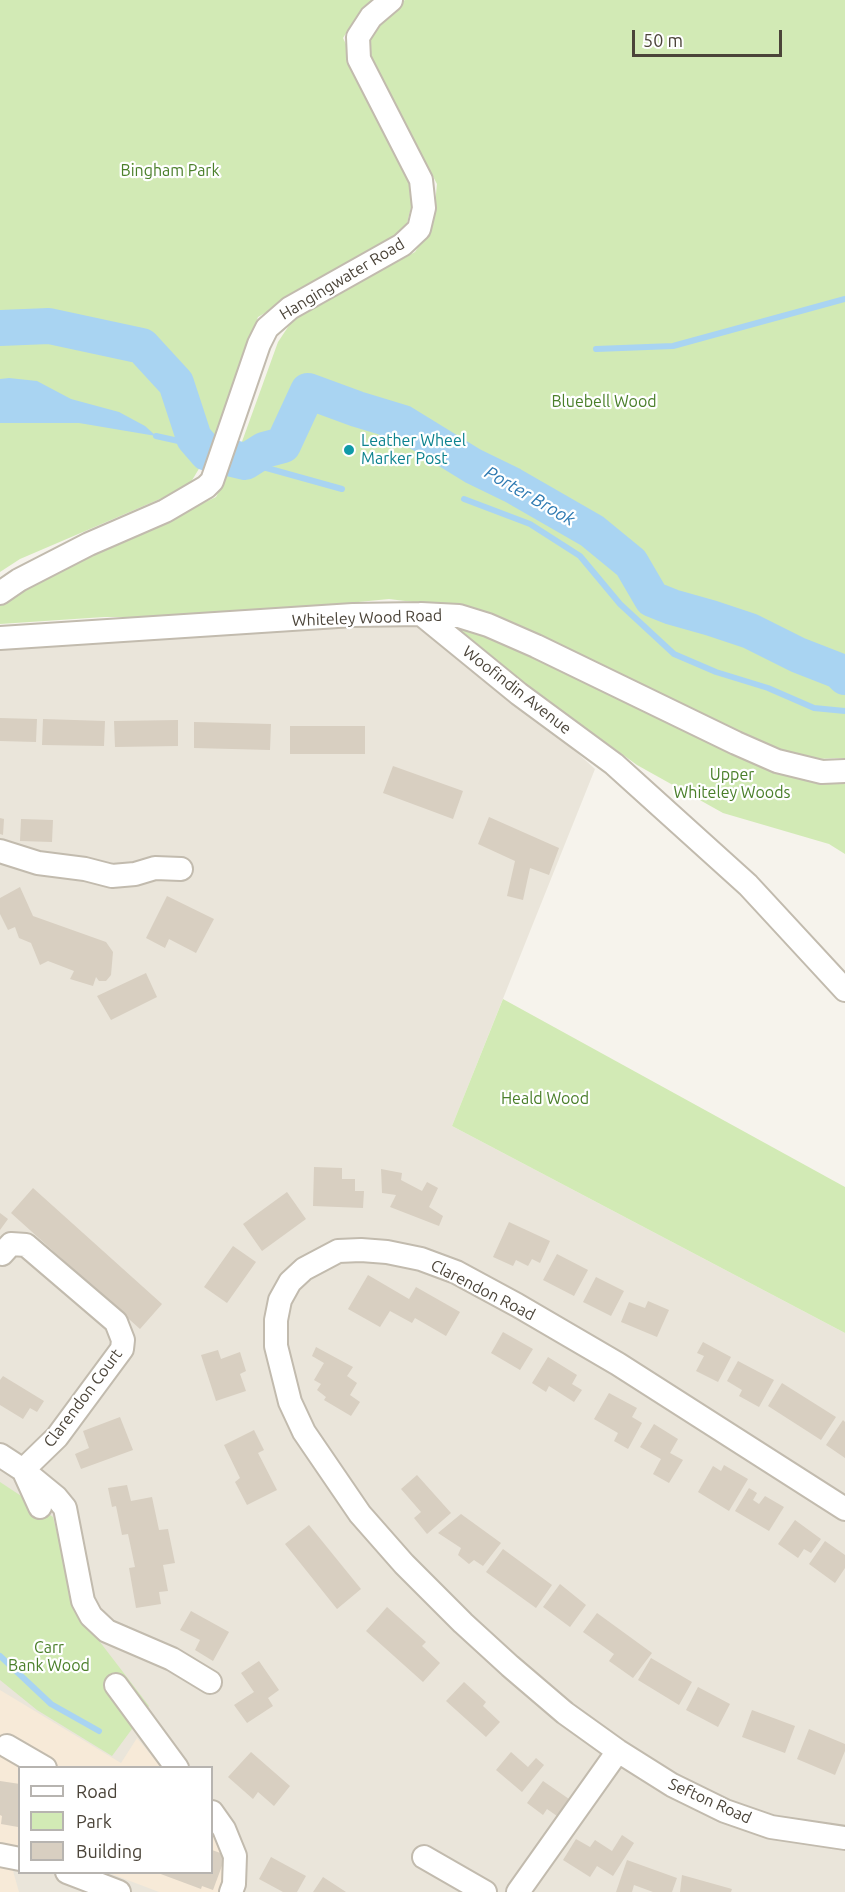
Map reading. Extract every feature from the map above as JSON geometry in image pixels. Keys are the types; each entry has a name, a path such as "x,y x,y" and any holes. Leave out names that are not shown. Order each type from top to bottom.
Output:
{"street":[{"name":"Hangingwater Road","path":"0,593 19,580 89,543 165,511 194,495 212,481 259,344 267,328 290,308 402,245 419,229 424,208 421,180 359,59 358,37 370,17 391,0"},
{"name":"Woofindin Avenue","path":"421,614 519,694 614,764 748,885 845,990"},
{"name":"Whiteley Wood Road","path":"0,638 353,615 459,616 488,625 777,761 822,771 845,771"},
{"path":"0,851 38,863 85,869 112,876 135,874 155,868 181,869"},
{"name":"Clarendon Court","path":"2,1254 11,1244 26,1245 116,1322 123,1340 122,1349 57,1437 23,1470"},
{"name":"Clarendon Road","path":"618,1751 565,1713 464,1623 404,1564 368,1523 327,1468 304,1432 290,1402 281,1372 276,1346 276,1320 280,1300 290,1282 321,1258 338,1251 350,1250 387,1252 421,1259 456,1272 618,1364 845,1509"},
{"path":"0,1455 23,1470 56,1497 64,1508 83,1601 92,1616 107,1630 172,1659 210,1682"},
{"path":"23,1470 40,1507"},
{"path":"116,1685 176,1766"},
{"path":"7,1746 43,1766"},
{"path":"518,1892 618,1751"},
{"name":"Sefton Road","path":"618,1751 672,1785 725,1811 771,1827 845,1838"},
{"path":"213,1813 224,1829 235,1856 234,1884 231,1892"},
{"path":"424,1857 485,1892"},
{"path":"72,1874 120,1892 124,1874"}],"shaded area":[{"path":"344,621 440,629 595,769 452,1126 845,1333 845,1892 0,1892 0,646"},
{"path":"0,1690 121,1763 137,1738 160,1766 18,1766 18,1848 6,1846 19,1892 0,1892"},
{"path":"213,1833 229,1858 221,1892 159,1892 112,1874 213,1874"}],"green space":[{"name":"Bingham Park","path":"0,0 372,0 362,8 343,38 416,188 405,231 258,317 209,452 188,487 20,559 0,572"},
{"name":"Bluebell Wood","path":"405,0 845,0 845,758 814,759 751,742 469,609 389,599 206,617 104,617 0,624 0,604 33,584 216,497 235,461 278,342 294,318 415,252 433,224 437,184 368,52 372,33 382,16"},
{"name":"Upper Whiteley Woods","path":"464,627 845,780 845,854 829,844 723,813 637,765 460,634"},
{"name":"Heald Wood","path":"503,999 845,1187 845,1333 452,1126"},
{"name":"Carr Bank Wood","path":"0,1482 53,1517 77,1612 149,1706 112,1756 37,1710 0,1680"}],"water":[{"path":"0,379 37,381 71,399 119,412 145,426 156,436 79,423 0,423"}],"building":[{"path":"0,718 37,719 36,742 0,741"},
{"path":"43,719 105,721 104,746 42,745"},
{"path":"178,720 178,746 115,747 114,721"},
{"path":"194,722 271,724 270,750 194,748"},
{"path":"290,726 365,726 365,754 290,754"},
{"path":"393,766 463,791 453,819 383,793"},
{"path":"489,817 559,848 549,875 530,868 523,900 507,896 515,861 478,844"},
{"path":"0,818 4,819 3,835 0,834"},
{"path":"21,819 53,820 52,842 20,841"},
{"path":"20,887 33,916 106,942 113,952 111,975 106,981 99,981 96,977 93,986 70,979 74,971 48,961 40,965 31,943 19,938 15,927 8,930 0,914 0,898"},
{"path":"167,896 214,919 196,953 169,939 165,948 146,938"},
{"path":"146,973 157,997 111,1020 97,996"},
{"path":"314,1167 342,1168 342,1179 355,1179 355,1191 364,1191 363,1208 313,1206"},
{"path":"381,1169 402,1173 401,1180 422,1191 427,1182 438,1188 429,1207 443,1216 439,1226 390,1207 396,1195 382,1193"},
{"path":"33,1188 162,1304 140,1329 11,1213"},
{"path":"287,1192 306,1219 262,1251 243,1224"},
{"path":"0,1213 8,1219 0,1230"},
{"path":"509,1222 550,1241 540,1263 532,1259 528,1266 516,1260 513,1266 493,1257"},
{"path":"233,1246 256,1262 227,1303 204,1287"},
{"path":"557,1254 588,1270 574,1296 543,1280"},
{"path":"368,1275 409,1299 416,1287 460,1312 446,1336 415,1318 412,1323 390,1311 380,1327 348,1309"},
{"path":"596,1277 624,1291 611,1316 583,1302"},
{"path":"648,1301 669,1310 657,1337 621,1322 629,1302 645,1308"},
{"path":"503,1332 533,1349 520,1370 491,1353"},
{"path":"703,1342 731,1357 718,1382 696,1371 704,1356 697,1353"},
{"path":"316,1347 353,1367 347,1376 357,1383 350,1395 360,1402 351,1416 324,1400 326,1397 317,1390 321,1384 314,1380 324,1363 312,1356"},
{"path":"218,1350 221,1359 240,1352 246,1371 240,1374 246,1391 216,1401 201,1355"},
{"path":"548,1357 577,1375 572,1384 582,1390 574,1402 549,1386 546,1392 532,1383"},
{"path":"738,1361 774,1380 759,1407 739,1396 742,1390 727,1381"},
{"path":"3,1376 44,1401 37,1412 30,1408 23,1419 0,1405 0,1380"},
{"path":"782,1383 836,1417 821,1440 768,1406"},
{"path":"609,1393 637,1408 632,1417 642,1423 628,1449 614,1441 618,1433 594,1419"},
{"path":"120,1417 133,1450 81,1469 75,1454 89,1448 83,1431"},
{"path":"843,1420 845,1422 845,1458 826,1445"},
{"path":"654,1424 678,1439 670,1453 683,1460 669,1483 653,1474 661,1459 640,1447"},
{"path":"254,1430 264,1450 258,1453 277,1490 247,1505 235,1482 240,1478 224,1445"},
{"path":"724,1465 748,1479 729,1511 698,1492 713,1466 721,1471"},
{"path":"417,1475 451,1513 427,1534 414,1518 421,1512 401,1489"},
{"path":"127,1485 131,1501 152,1497 159,1530 168,1529 175,1563 163,1565 168,1591 159,1592 161,1604 136,1608 129,1568 135,1567 128,1534 122,1535 116,1506 112,1507 108,1488"},
{"path":"749,1488 757,1493 753,1500 759,1504 765,1496 784,1507 769,1531 735,1511"},
{"path":"461,1514 501,1543 483,1566 474,1560 469,1564 458,1555 461,1548 438,1533"},
{"path":"795,1520 821,1539 811,1553 804,1549 798,1558 778,1544"},
{"path":"309,1525 361,1589 337,1609 285,1544"},
{"path":"825,1541 845,1555 845,1568 835,1583 809,1564"},
{"path":"503,1549 552,1585 536,1608 486,1572"},
{"path":"560,1584 586,1605 570,1627 543,1607"},
{"path":"387,1607 426,1642 422,1646 440,1663 423,1682 366,1631"},
{"path":"191,1611 229,1632 213,1661 195,1650 200,1640 180,1630"},
{"path":"597,1613 652,1653 633,1678 609,1661 614,1654 583,1632"},
{"path":"651,1658 692,1682 679,1705 638,1680"},
{"path":"259,1661 279,1690 268,1698 273,1706 247,1723 234,1705 254,1692 241,1673"},
{"path":"464,1682 486,1702 483,1706 500,1722 486,1737 446,1701"},
{"path":"698,1687 730,1704 718,1727 686,1710"},
{"path":"752,1710 795,1726 785,1753 742,1737"},
{"path":"809,1729 845,1744 845,1751 835,1775 797,1759"},
{"path":"251,1752 290,1786 274,1806 258,1792 253,1799 228,1777"},
{"path":"511,1752 528,1767 536,1758 544,1765 522,1792 496,1770"},
{"path":"0,1781 18,1784 18,1827 1,1824 2,1816 0,1815"},
{"path":"543,1781 569,1799 557,1816 547,1809 543,1815 527,1803"},
{"path":"622,1835 634,1843 613,1876 597,1866 590,1877 563,1860 576,1839 590,1847 595,1840 612,1851"},
{"path":"213,1850 226,1855 213,1890 202,1886 201,1889 161,1874 213,1874"},
{"path":"271,1857 306,1876 297,1892 283,1892 259,1879"},
{"path":"627,1860 677,1878 672,1892 653,1892 634,1885 632,1892 616,1892"},
{"path":"682,1875 732,1889 731,1892 680,1892"},
{"path":"323,1877 346,1892 313,1892"}],"waterway":[{"path":"596,349 673,346 845,299"},
{"name":"Porter Brook","path":"0,328 49,326 142,346 176,383 194,438 207,453 245,462 264,450 283,445 308,391 403,423 473,466 512,485 592,531 631,563 652,599 750,631 798,655 839,671 845,677"},
{"path":"187,412 209,437 264,450"},
{"path":"156,436 201,446"},
{"path":"245,462 342,489"},
{"path":"464,499 530,524 580,556 620,604 674,654 716,672 768,688 814,708 845,711"},
{"path":"0,1656 51,1704 99,1731"}],"place":[{"name":"Leather Wheel Marker Post","path":"349,450"}]}
